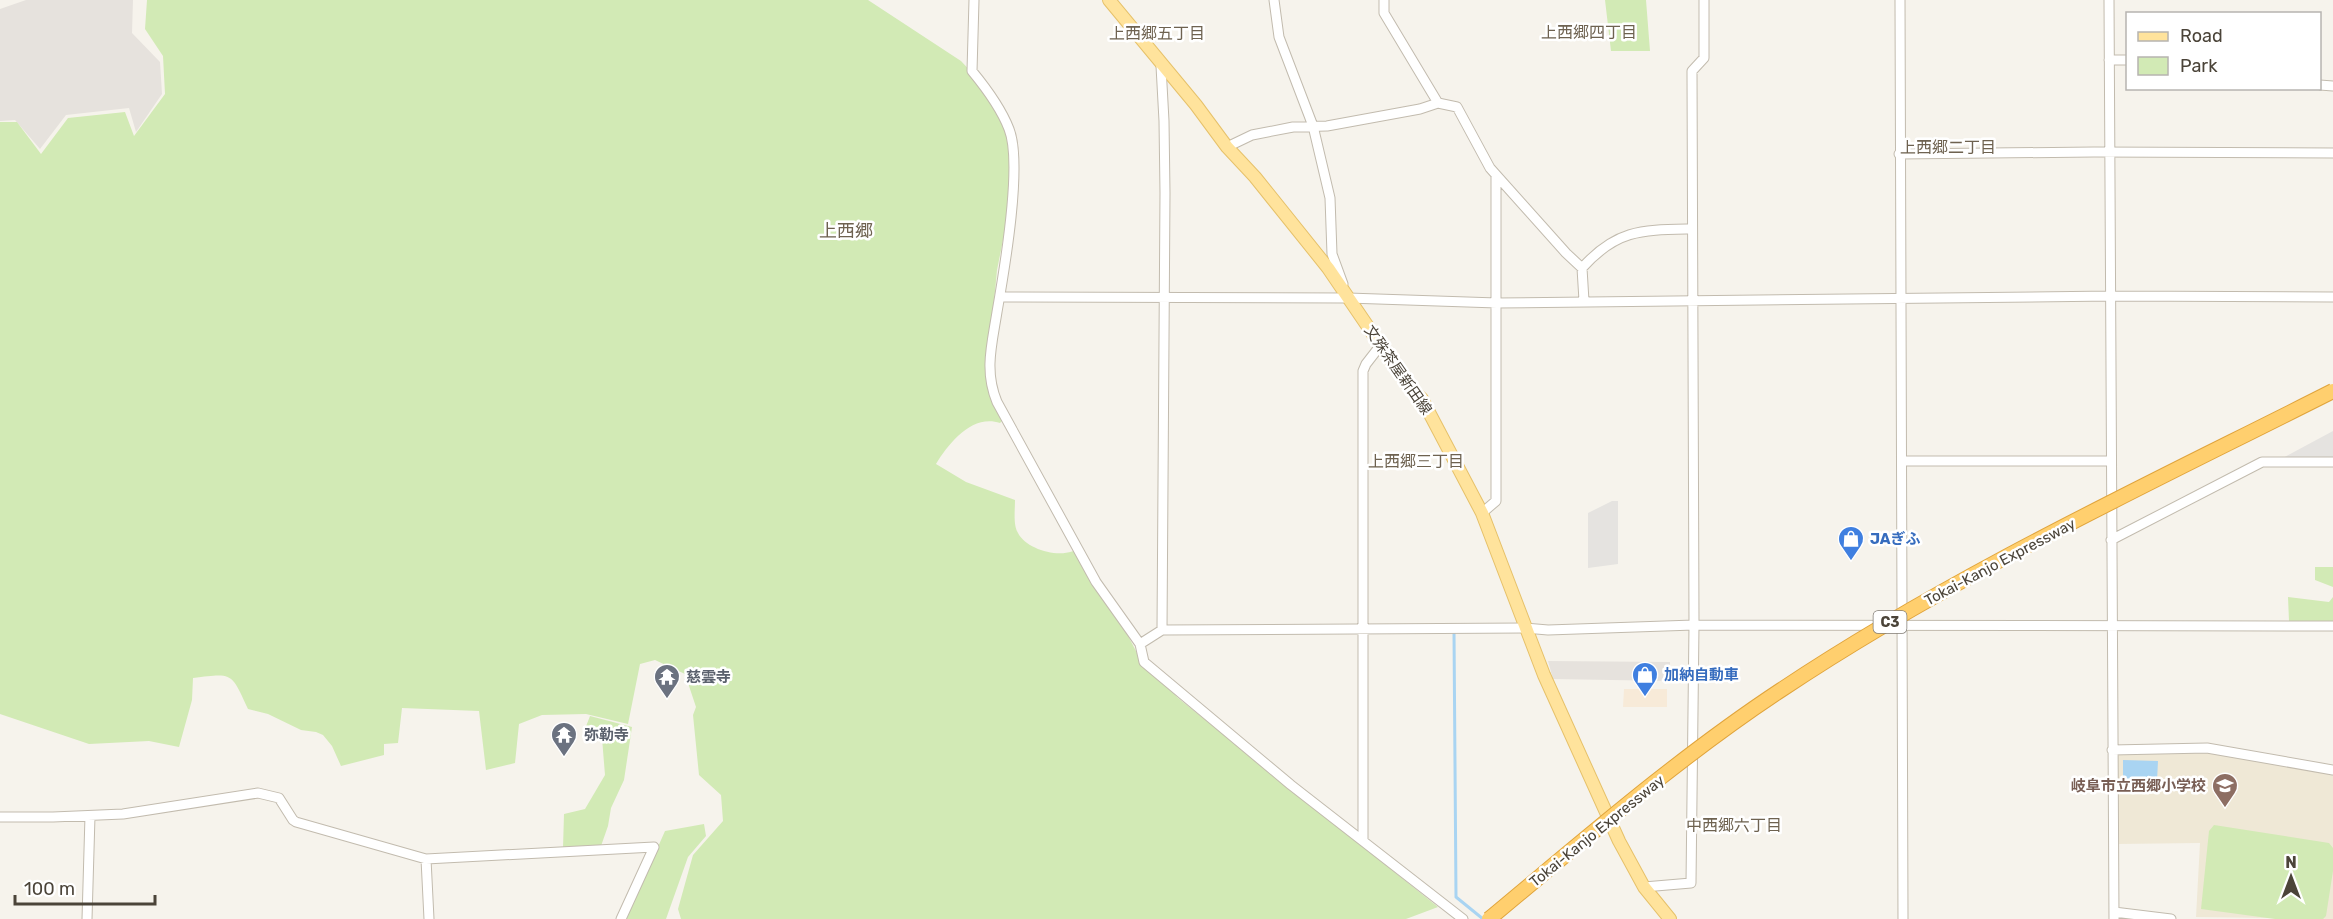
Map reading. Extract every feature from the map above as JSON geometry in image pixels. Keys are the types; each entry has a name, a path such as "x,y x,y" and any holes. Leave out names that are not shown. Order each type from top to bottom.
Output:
{"highway":[{"name":"Tokai-Kanjo Expressway","path":"1489,919 1627,804 1707,743 1780,690 1863,637 2055,531 2333,391"}],"main road":[{"name":"文殊茶屋新田線","path":"1108,0 1328,268 1409,387 1422,399 1482,513 1544,675 1619,841 1644,887 1670,919"}],"street":[{"path":"974,0 972,71 985,87 1009,129 1014,148 1012,208 990,354 990,386 997,402 1096,582 1140,644 1144,662 1291,785 1463,919"},
{"path":"1274,0 1279,37 1313,126 1330,198 1332,254 1348,298"},
{"path":"1384,0 1384,13 1438,103"},
{"path":"1644,887 1691,883 1694,625 1692,71 1704,58 1704,0"},
{"path":"1900,0 1899,298 1904,919"},
{"path":"2109,0 2114,915 2171,919"},
{"path":"2109,60 2126,60"},
{"path":"1161,66 1164,121 1165,298 1162,630"},
{"path":"1227,147 1252,135 1420,109 1438,103 1457,107 1496,175 1582,268 1584,301"},
{"path":"1899,154 2333,153"},
{"path":"1482,513 1496,501 1496,175"},
{"path":"1582,268 1594,255 1621,236 1654,230 1692,229"},
{"path":"1000,297 1348,298 1497,303 2112,296 2333,297"},
{"path":"1363,841 1363,371 1365,364 1380,346"},
{"path":"1902,461 2110,461"},
{"path":"2111,540 2262,462 2333,462"},
{"path":"1140,644 1162,630 1525,628 1548,630 1694,625 2333,626"},
{"path":"2112,750 2207,748 2333,770"},
{"path":"0,817 123,814 258,793 279,798 292,820 296,822 426,859 654,847 621,919"},
{"path":"87,919 90,816"},
{"path":"426,859 429,919"}],"shaded area":[{"path":"26,0 133,0 132,33 160,62 162,94 136,132 129,108 66,115 40,149 15,120 0,121 0,9"},
{"path":"2333,431 2333,458 2281,459"},
{"path":"1612,501 1618,501 1618,564 1588,568 1588,513"},
{"path":"1548,661 1670,662 1670,681 1553,679"},
{"name":"加納自動車","path":"1624,689 1667,689 1667,707 1623,707"},
{"name":"岐阜市立西郷小学校","path":"2207,752 2333,775 2333,919 2196,917 2200,843 2117,844 2116,756 2119,753"}],"green space":[{"path":"147,0 868,0 961,61 995,97 1018,165 997,270 988,366 1007,416 1000,423 990,421 980,423 962,432 936,464 966,482 1015,500 1016,530 1030,545 1057,553 1067,553 1081,546 1137,653 1178,698 1438,907 1406,919 681,919 678,909 693,855 723,821 721,795 699,775 693,715 696,707 685,674 655,660 640,664 628,724 586,714 542,715 519,724 515,763 486,770 479,711 402,708 398,743 384,744 384,755 341,766 332,746 323,735 301,730 268,714 248,709 234,682 223,676 193,678 192,700 179,747 149,741 89,744 0,714 0,122 17,122 41,154 68,118 125,112 134,136 165,94 163,56 145,29"},
{"path":"1605,0 1646,0 1650,51 1611,51"},
{"path":"2315,567 2333,567 2333,587 2315,580"},
{"path":"2288,597 2329,602 2333,597 2333,621 2289,621"},
{"path":"590,716 632,727 624,780 611,808 601,846 563,848 564,814 585,809 605,775 602,738 585,729"},
{"path":"704,824 706,836 688,857 666,919 626,919 665,831"},
{"path":"2214,825 2329,843 2333,848 2333,871 2326,916 2323,919 2275,919 2201,909 2209,831"}],"water":[{"path":"2123,760 2158,761 2157,781 2123,781"}],"waterway":[{"path":"1454,632 1456,897 1483,919"}],"place":[{"name":"JAぎふ","path":"1851,562"},
{"name":"加納自動車","path":"1645,698"},
{"name":"慈雲寺","path":"667,700"},
{"name":"弥勒寺","path":"564,758"},
{"name":"岐阜市立西郷小学校","path":"2225,809"}],"district":[{"name":"上西郷四丁目","path":"1589,32"},
{"name":"上西郷五丁目","path":"1157,33"},
{"name":"上西郷二丁目","path":"1948,147"},
{"name":"上西郷","path":"846,231"},
{"name":"上西郷三丁目","path":"1416,461"},
{"name":"中西郷六丁目","path":"1734,825"}]}
